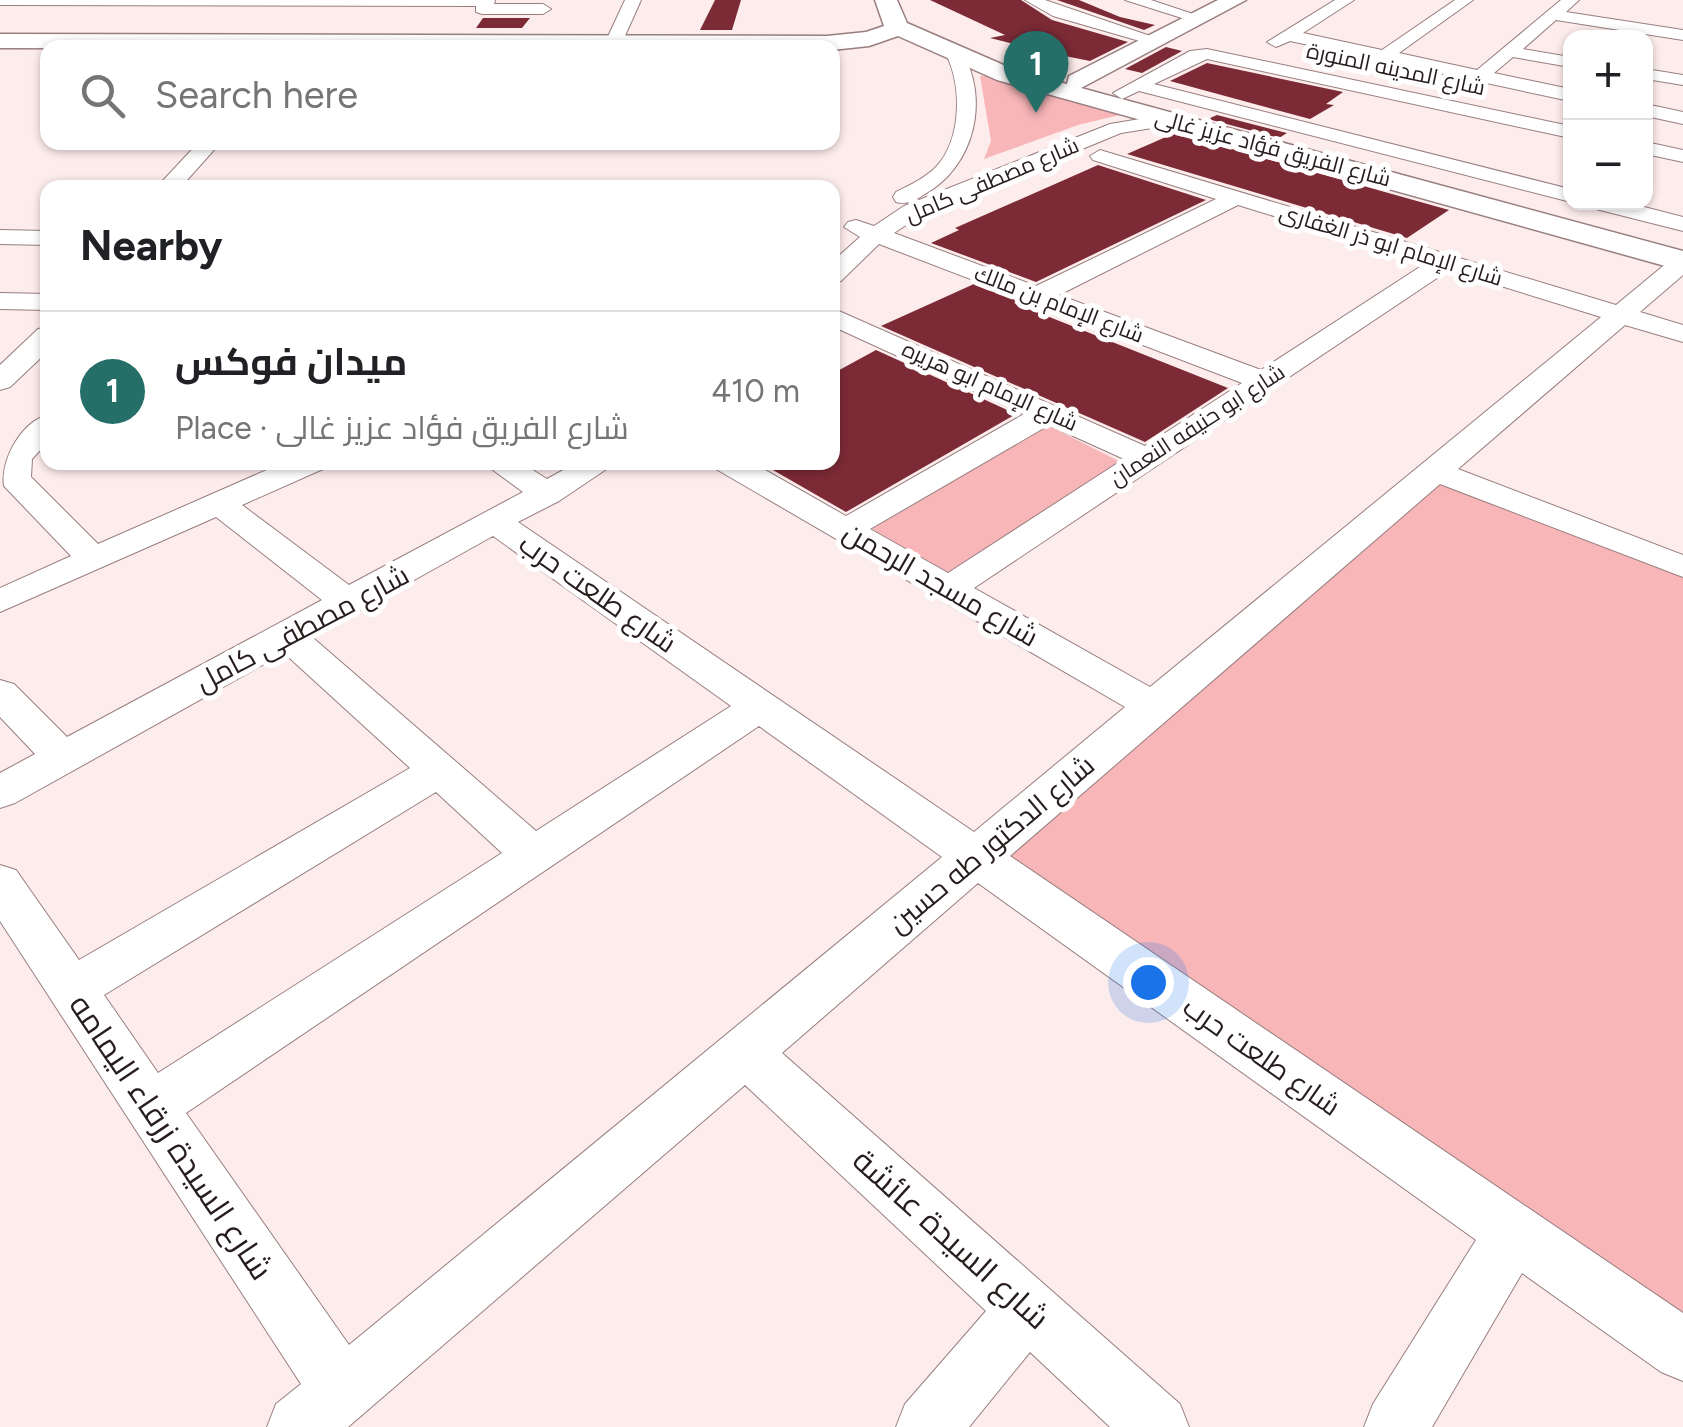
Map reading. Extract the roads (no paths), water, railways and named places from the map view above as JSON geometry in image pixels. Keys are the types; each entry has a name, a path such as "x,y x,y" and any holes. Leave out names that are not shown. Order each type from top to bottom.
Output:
{"street":[{"path":"0,0 374,0 484,7"},
{"path":"75,29 101,0"},
{"path":"175,17 199,0"},
{"path":"282,17 302,0"},
{"path":"615,40 633,0"},
{"path":"886,0 892,20 909,20"},
{"path":"1033,0 1059,14 1149,39"},
{"path":"1133,0 1185,14"},
{"path":"1149,39 1213,0"},
{"path":"1069,78 1235,0"},
{"path":"1244,62 1346,0"},
{"path":"1384,56 1464,0"},
{"path":"409,17 424,1"},
{"path":"1534,2 1683,36"},
{"path":"75,29 175,17 409,17 546,4"},
{"path":"522,40 546,4"},
{"path":"458,40 484,7"},
{"path":"1435,124 1562,7"},
{"path":"0,17 75,29 111,40"},
{"path":"840,42 880,36 909,20"},
{"name":"شارع الفريق فؤاد عزيز غالى","path":"909,20 954,54 1006,75 1190,115 1683,244"},
{"name":"شارع الفريق فؤاد عزيز غالى","path":"909,20 1069,78 1129,89 1190,115 1683,262"},
{"path":"0,44 101,25"},
{"path":"1288,35 1563,94"},
{"path":"208,40 260,36 391,40"},
{"path":"0,44 40,45"},
{"path":"1512,52 1563,61"},
{"path":"840,54 902,59 938,71 964,98"},
{"name":"شارع مصطفى كامل","path":"840,268 950,163 961,136 965,76 954,54"},
{"name":"شارع المدينه المنورة","path":"1129,89 1196,54 1210,55 1563,131"},
{"path":"1653,75 1683,80"},
{"path":"1653,112 1683,118"},
{"path":"874,235 1100,156 1190,115 1563,194"},
{"name":"شارع مصطفى كامل","path":"840,246 874,235 912,211 1126,125 1190,115"},
{"path":"175,180 204,150"},
{"path":"1653,150 1683,156"},
{"name":"شارع الإمام ابو ذر الغفارى","path":"1100,156 1683,334"},
{"path":"950,163 970,173 1005,172"},
{"path":"1483,190 1539,188"},
{"path":"1038,296 1235,198"},
{"path":"1628,210 1683,224"},
{"name":"شارع الإمام بن مالك","path":"874,235 1262,381"},
{"path":"0,237 40,238"},
{"name":"شارع ابو حنيفه النعمان","path":"949,589 1445,262"},
{"name":"شارع الدكتور طه حسين","path":"300,1427 1683,262"},
{"path":"0,301 40,302"},
{"name":"شارع الإمام ابو هريره","path":"840,320 1147,458"},
{"path":"0,381 36,358"},
{"path":"845,530 1049,412"},
{"path":"40,432 7,465 20,486 93,559"},
{"path":"0,601 288,470"},
{"path":"510,470 548,494"},
{"name":"شارع مصطفى كامل","path":"0,792 588,470"},
{"name":"شارع مسجد الرحمن","path":"741,470 1155,706"},
{"path":"1435,471 1680,561"},
{"path":"219,504 349,603"},
{"name":"شارع طلعت حرب","path":"496,523 1683,1350"},
{"path":"288,636 534,855"},
{"path":"0,693 63,758"},
{"path":"150,1106 760,706"},
{"path":"72,989 440,770"},
{"name":"شارع السيدة زرقاء اليمامه","path":"0,883 343,1391"},
{"name":"شارع السيدة عائشة","path":"745,1052 1157,1427"},
{"path":"1396,1427 1514,1232"},
{"path":"928,1427 1028,1309"}],"place":[{"name":"ميدان فوكس","path":"1036,113"}]}
